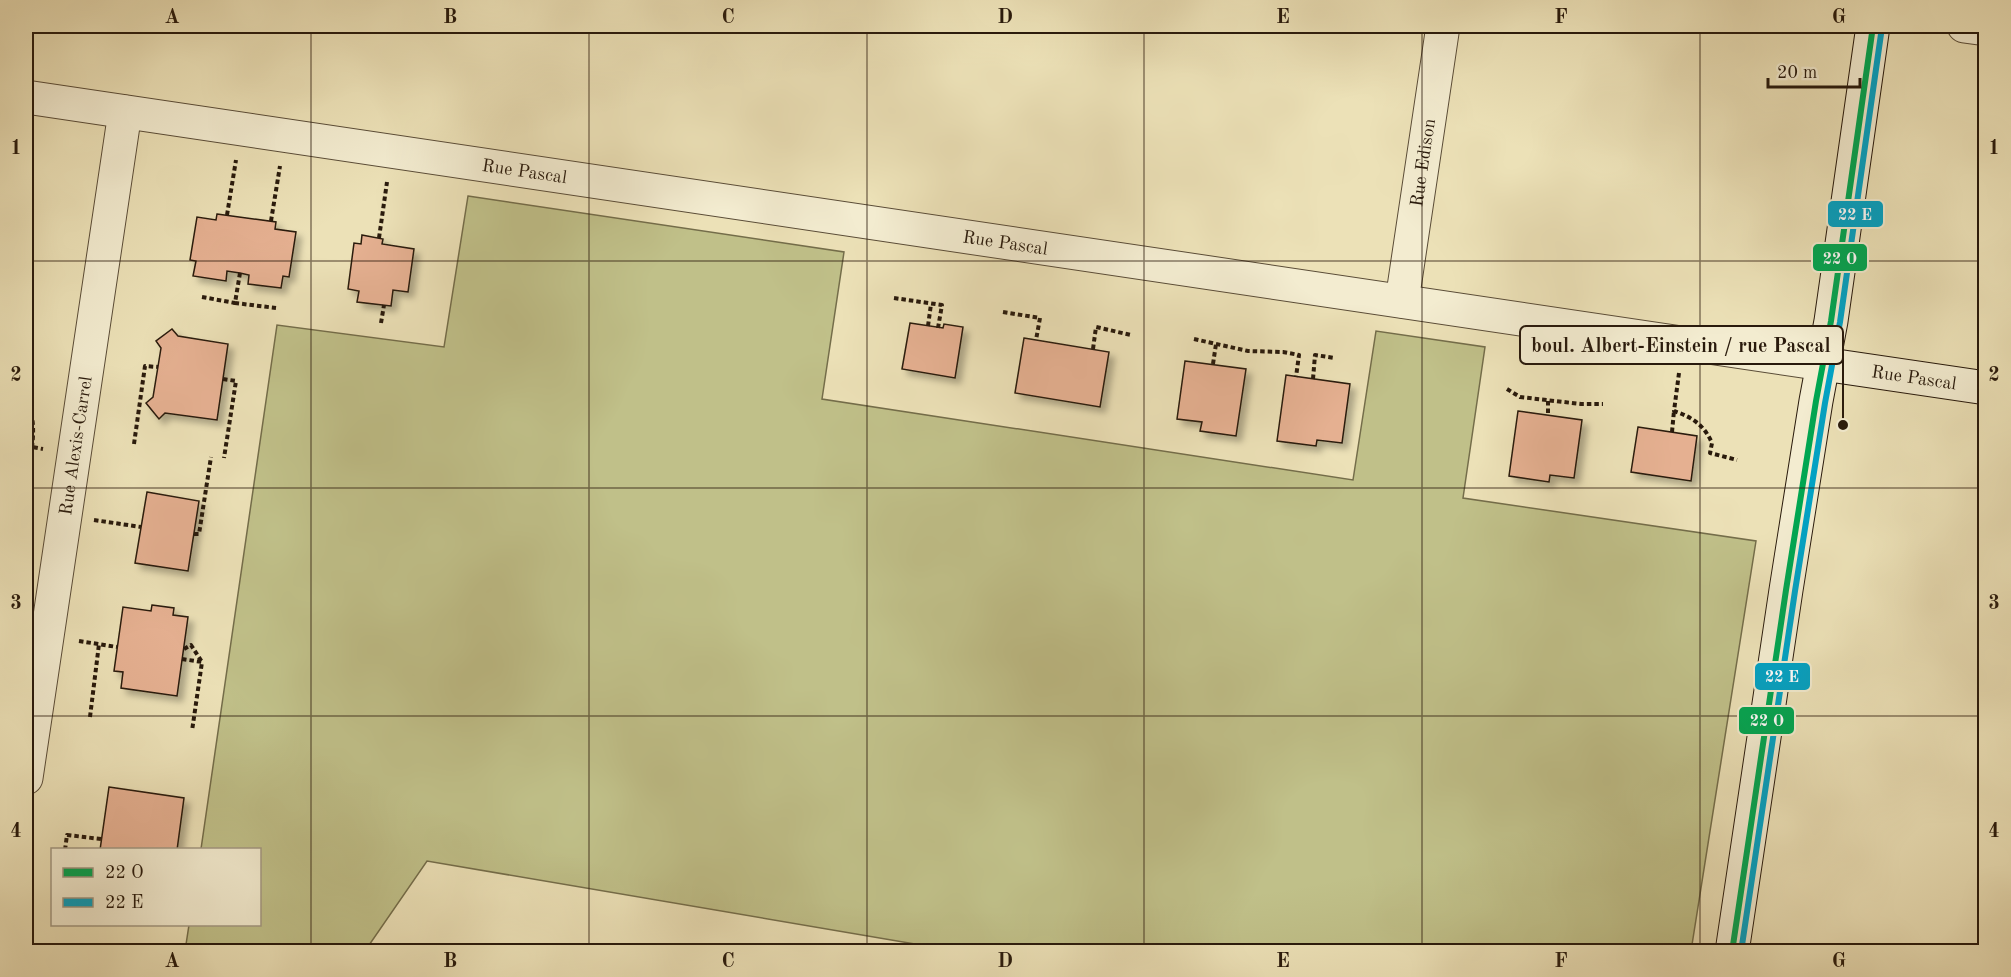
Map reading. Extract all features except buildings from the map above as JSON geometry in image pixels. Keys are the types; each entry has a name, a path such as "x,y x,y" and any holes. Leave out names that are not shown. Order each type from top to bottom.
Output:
{"street":[{"name":"Rue Edison","path":"1402,301 1443,26"},
{"path":"1732,951 1786,590 1831,321 1873,26"},
{"path":"1964,26 1986,29"},
{"name":"Rue Pascal","path":"26,97 1986,388"},
{"name":"Rue Alexis-Carrel","path":"26,778 125,112"}],"path":[{"path":"227,215 237,158"},
{"path":"271,221 280,164"},
{"path":"379,238 388,180"},
{"path":"235,303 240,273"},
{"path":"202,297 276,308"},
{"path":"894,298 942,305 938,328"},
{"path":"928,326 931,304"},
{"path":"381,323 384,305"},
{"path":"1003,312 1040,318 1036,340"},
{"path":"1093,349 1096,327 1131,335"},
{"path":"1194,339 1248,351 1299,355 1296,377"},
{"path":"1213,364 1216,344"},
{"path":"1313,380 1315,355 1335,358"},
{"path":"134,444 146,366 158,367"},
{"path":"1672,432 1679,371"},
{"path":"223,379 236,381 224,458"},
{"path":"1507,389 1520,397 1581,404 1603,404"},
{"path":"26,399 34,427 33,447"},
{"path":"1548,401 1548,415"},
{"path":"1674,411 1690,416 1700,424 1712,443 1710,453 1737,460"},
{"path":"194,534 199,534 210,457"},
{"path":"64,515 141,527"},
{"path":"46,636 117,647"},
{"path":"90,717 99,644"},
{"path":"184,649 191,645 202,662 192,731"},
{"path":"182,659 202,662"},
{"path":"65,848 67,835 101,839"}],"green space":[{"path":"468,196 844,252 822,399 1353,480 1376,331 1485,347 1463,498 1756,541 1691,951 956,951 427,861 365,951 185,951 189,926 261,926 261,848 201,848 277,325 444,347"}],"transit line":[{"path":"1732,952 1786,590 1831,321 1873,26"},
{"path":"1741,952 1795,591 1840,322 1882,27"}],"place":[{"name":"boul. Albert-Einstein / rue Pascal","path":"1843,425"}]}
